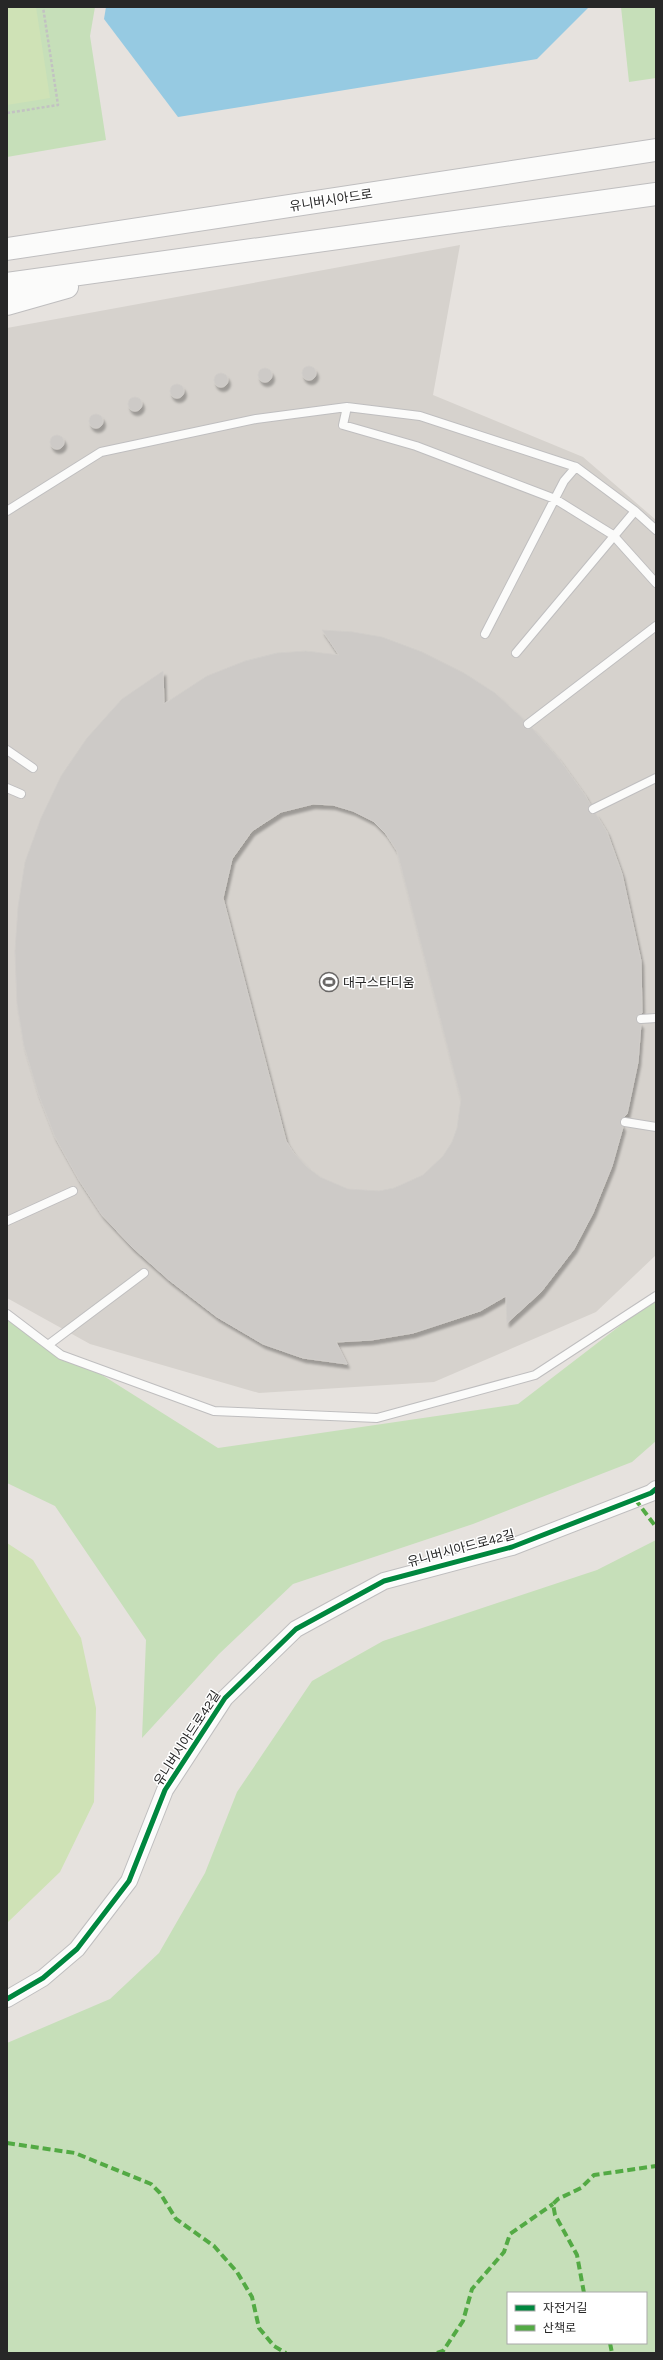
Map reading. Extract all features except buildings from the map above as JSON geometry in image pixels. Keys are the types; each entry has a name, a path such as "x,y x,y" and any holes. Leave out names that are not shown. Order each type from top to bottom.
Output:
{"main road":[{"name":"유니버시아드로","path":"7,249 656,150"},
{"path":"7,284 656,194"},
{"path":"7,235 134,230"},
{"path":"7,304 136,267"}],"street":[{"name":"유니버시아드로42길","path":"7,1999 43,1978 77,1949 128,1881 165,1790 225,1698 296,1629 384,1581 512,1547 652,1493 656,1489"}],"lane":[{"path":"347,407 343,425 416,446 555,499 613,535 656,584"},
{"path":"7,511 101,452 256,419 347,407 420,416 576,467 635,511 656,530"},
{"path":"485,634 564,481 576,467"},
{"path":"516,653 613,535 635,511"},
{"path":"528,724 656,626"},
{"path":"7,750 33,768"},
{"path":"593,809 656,778"},
{"path":"7,788 21,794"},
{"path":"641,1019 656,1018"},
{"path":"625,1122 656,1127"},
{"path":"7,1221 73,1191"},
{"path":"48,1344 144,1273"},
{"path":"7,1314 61,1355 214,1411 377,1418 535,1375 656,1296"}],"path":[{"path":"7,113 58,105 43,7"}],"green space":[{"path":"7,7 95,7 90,36 106,140 7,157"},
{"path":"7,7 36,7 50,98 7,105"},
{"path":"621,7 656,7 656,78 629,82"},
{"path":"656,1298 656,1441 632,1462 473,1524 293,1584 219,1654 142,1738 146,1640 55,1506 7,1483 7,1312 56,1346 218,1448 518,1404"},
{"path":"656,1540 656,2353 7,2353 7,2043 110,1999 159,1953 205,1873 237,1792 312,1681 383,1641 597,1570"},
{"path":"7,1543 33,1560 81,1638 96,1708 94,1802 60,1872 7,1923"}],"shaded area":[{"path":"460,245 433,395 583,457 656,520 656,1255 596,1312 434,1382 259,1393 90,1344 7,1298 7,328"}],"water":[{"path":"106,7 589,7 537,59 178,117 104,19"}],"marked path":[{"path":"635,1499 656,1527"},
{"path":"7,2143 75,2153 151,2184 160,2193 176,2219 214,2246 237,2272 252,2297 259,2328 274,2346 286,2353"},
{"path":"584,2292 577,2255 555,2215 553,2204 558,2199 581,2188 594,2175 656,2166"},
{"path":"437,2353 443,2351 463,2321 472,2289 504,2252 510,2234 553,2204"},
{"path":"610,2344 612,2353"}],"cycle path":[{"path":"7,1999 43,1978 77,1949 129,1881 165,1790 225,1698 296,1629 384,1581 512,1547 651,1493 656,1489"}],"place":[{"name":"대구스타디움","path":"329,982"}]}
